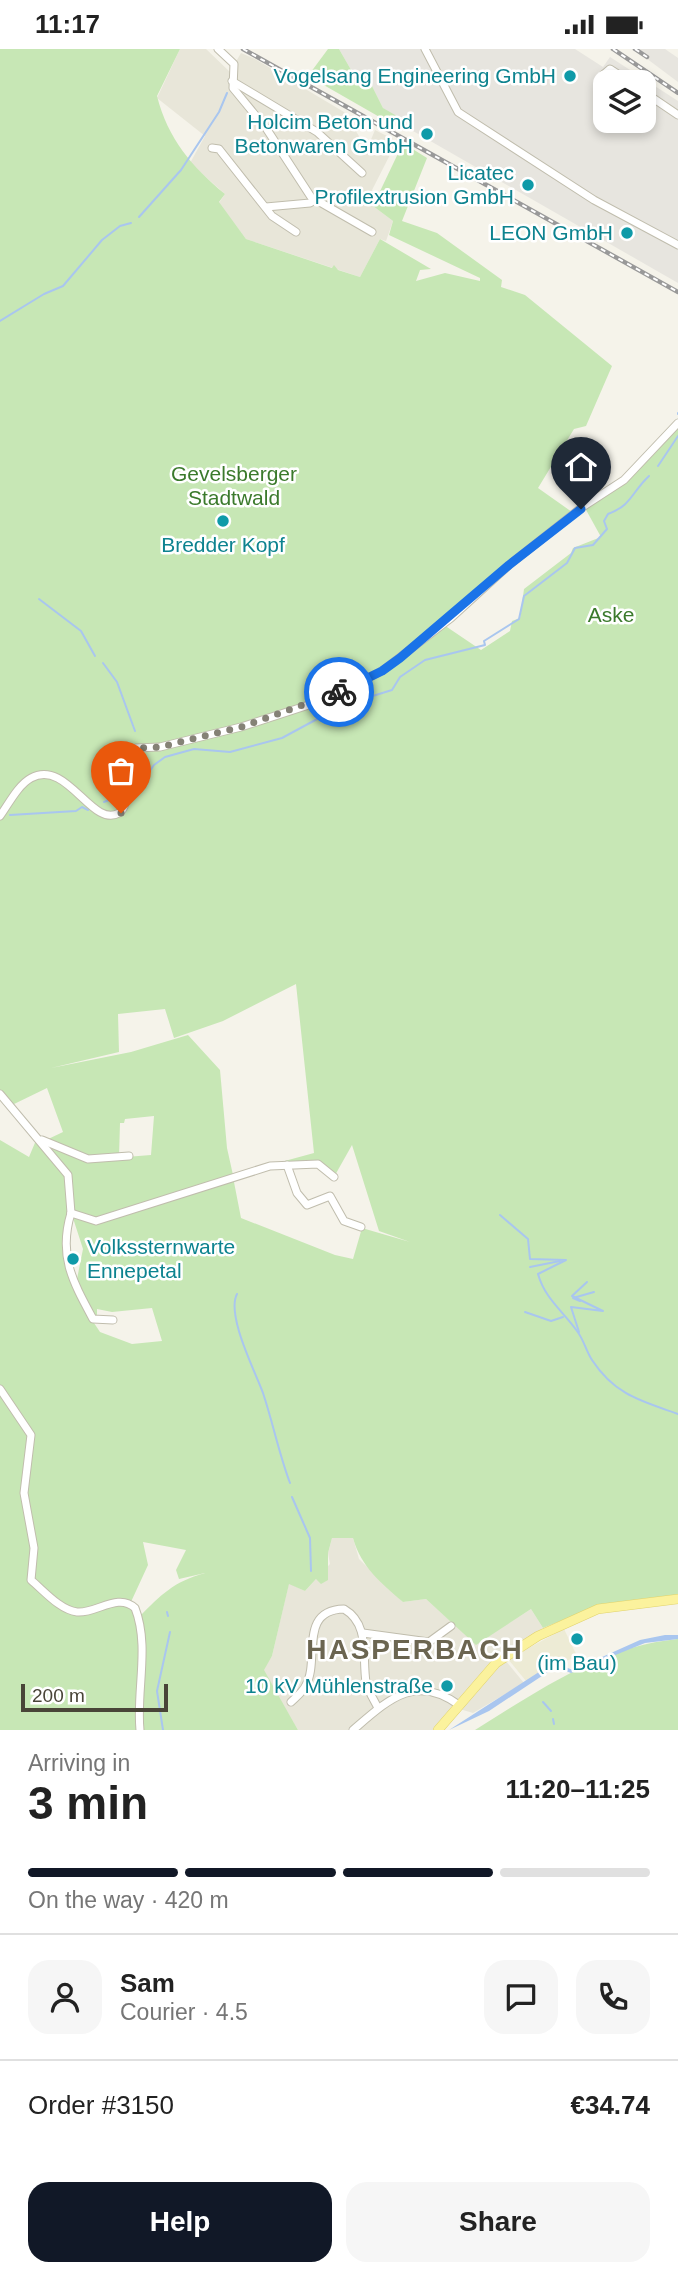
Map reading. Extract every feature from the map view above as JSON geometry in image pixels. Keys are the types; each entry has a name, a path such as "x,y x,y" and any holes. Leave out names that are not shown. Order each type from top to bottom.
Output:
{"main road":[{"path":"438,1730 504,1657 578,1616 598,1609 678,1599"}],"street":[{"path":"218,49 234,64 233,89 266,128 315,200 372,232"},
{"path":"425,49 458,111 594,200 678,245"},
{"path":"232,81 317,132 362,173"},
{"path":"656,100 678,115"},
{"path":"212,148 219,149 266,207 296,232"},
{"path":"266,207 315,200"},
{"path":"0,816 24,784 39,776 61,780 99,813 112,816 121,813 125,805 129,759 136,748 160,747 241,727 321,701 382,671 451,618 509,565 581,509 624,481 678,423"},
{"path":"0,1094 68,1175 71,1213 64,1246 72,1277 93,1319 113,1320"},
{"path":"38,1139 88,1160 129,1156"},
{"path":"71,1213 96,1221 129,1213 229,1177 287,1165 318,1164 334,1177"},
{"path":"287,1165 297,1193 307,1205 330,1196 344,1221 361,1227"},
{"path":"0,1389 31,1435 24,1493 34,1548 31,1580 65,1608 75,1612 120,1601 130,1603 137,1611 142,1673 137,1704 140,1730"},
{"path":"291,1702 307,1685 313,1637 324,1615 332,1609 344,1609 354,1617 363,1633 367,1685 379,1708"},
{"path":"363,1633 429,1642 451,1626"},
{"path":"353,1730 379,1708 414,1689 445,1695 459,1705"}],"shaded area":[{"path":"180,49 206,49 230,72 241,53 344,112 367,149 375,130 397,141 369,196 375,200 373,206 393,221 386,241 380,239 360,277 246,239 219,203 225,194 190,163 205,136 157,98"},
{"path":"339,49 575,49 603,67 610,57 630,70 593,70 593,133 656,133 656,87 678,101 678,283 413,131 383,108 364,70 354,75"},
{"path":"634,49 665,49 678,58 678,82"},
{"path":"332,1538 353,1538 359,1559 403,1602 426,1599 476,1644 531,1609 543,1628 501,1655 524,1683 473,1713 453,1707 433,1730 298,1730 263,1670 272,1656 289,1583 305,1591 330,1564 328,1553"},
{"path":"564,1629 577,1656 526,1681 508,1659"}],"green space":[{"path":"0,49 180,49 157,96 162,111 183,151 225,194 219,202 246,239 332,268 334,265 338,270 360,277 380,239 431,269 420,270 416,281 445,273 480,281 480,278 389,235 393,221 373,206 403,143 427,158 402,221 437,233 502,280 501,287 525,295 612,366 586,426 574,429 538,488 572,512 509,561 441,623 481,650 510,631 512,621 520,618 524,589 571,553 573,548 601,537 585,508 636,472 678,426 678,1597 597,1606 543,1628 531,1609 476,1645 426,1599 403,1602 367,1566 353,1538 332,1538 328,1553 328,1580 321,1584 316,1579 305,1591 289,1584 272,1656 264,1670 298,1730 140,1730 137,1703 139,1730 0,1730 0,1390 19,1415 0,1388 0,1140 29,1157 37,1138 44,1141 63,1132 47,1088 12,1105 0,1091","holes":["296,984 314,1153 270,1165 318,1163 334,1177 352,1145 379,1231 410,1242 362,1228 353,1259 335,1255 241,1218 233,1177 152,1207 108,1219 98,1219 233,1175 227,1148 220,1070 188,1035 131,1052 51,1068 119,1052 118,1014 165,1009 174,1038 223,1021","154,1116 151,1155 88,1160 74,1156 88,1159 119,1156 120,1123 124,1123 125,1119","53,1155 69,1175 68,1194 72,1212 94,1219 72,1215 83,1249 76,1284 64,1256 65,1231 70,1213 67,1195 68,1178","78,1288 93,1318 97,1318 97,1309 112,1312 152,1308 162,1341 132,1344 100,1332 92,1320","143,1542 186,1550 176,1570 179,1579 205,1573 184,1580 168,1590 138,1618 142,1671 136,1611 130,1604 148,1565"]},
{"path":"328,49 339,49 354,75 364,70 383,108 402,119 397,127 308,76"},
{"path":"678,1639 678,1730 475,1730 547,1686 597,1661 650,1643"}],"water":[{"path":"678,1635 678,1639 645,1643 571,1673 558,1668 551,1670 489,1711 449,1730 542,1670 560,1665 573,1670 640,1640"}],"waterway":[{"path":"139,217 181,170 219,112 227,93"},
{"path":"0,321 44,294 63,286 102,240 120,226 131,223"},
{"path":"658,466 678,436"},
{"path":"133,795 154,765 165,757 194,749 230,752 282,738 332,711 340,711 347,704 392,690 400,677 425,660 485,645 484,641 519,619 524,596 567,563 575,548 593,545 607,529 604,521 608,514 627,503 649,476"},
{"path":"39,599 81,631 95,656"},
{"path":"103,663 117,682 135,731"},
{"path":"104,802 116,797"},
{"path":"10,815 76,811 82,807 88,810"},
{"path":"500,1215 528,1239 530,1259 566,1260 538,1274 545,1291 579,1334 601,1372 630,1395 678,1414"},
{"path":"530,1267 560,1261"},
{"path":"579,1332 571,1307 603,1311 572,1296 587,1282"},
{"path":"580,1301 573,1298 594,1292"},
{"path":"237,1294 235,1315 238,1329 263,1393 290,1483"},
{"path":"525,1312 551,1321 563,1317"},
{"path":"292,1497 310,1538 311,1571"},
{"path":"167,1612 168,1616"},
{"path":"163,1730 157,1691 170,1632"},
{"path":"543,1702 551,1711"},
{"path":"553,1719 554,1724"}],"railway":[{"path":"243,49 678,292"},
{"path":"613,49 678,93"},
{"path":"635,49 647,57"}],"way so far":[{"path":"121,813 125,805 129,759 136,748 160,747 241,727 321,701 339,692"}],"place":[{"name":"Vogelsang Engineering GmbH","path":"570,76"},
{"name":"Holcim Beton und Betonwaren GmbH","path":"427,134"},
{"name":"Licatec Profilextrusion GmbH","path":"528,185"},
{"name":"LEON GmbH","path":"627,233"},
{"name":"Bredder Kopf","path":"223,521"},
{"name":"Volkssternwarte Ennepetal","path":"73,1259"},
{"name":"(im Bau)","path":"577,1639"},
{"name":"10 kV Mühlenstraße","path":"447,1686"}],"district":[{"name":"HASPERBACH","path":"415,1649"}],"route":[{"path":"339,692 382,671 400,658 451,618 509,565 581,509"}],"park label":[{"name":"Gevelsberger Stadtwald","path":"234,486"},
{"name":"Aske","path":"611,615"}]}
